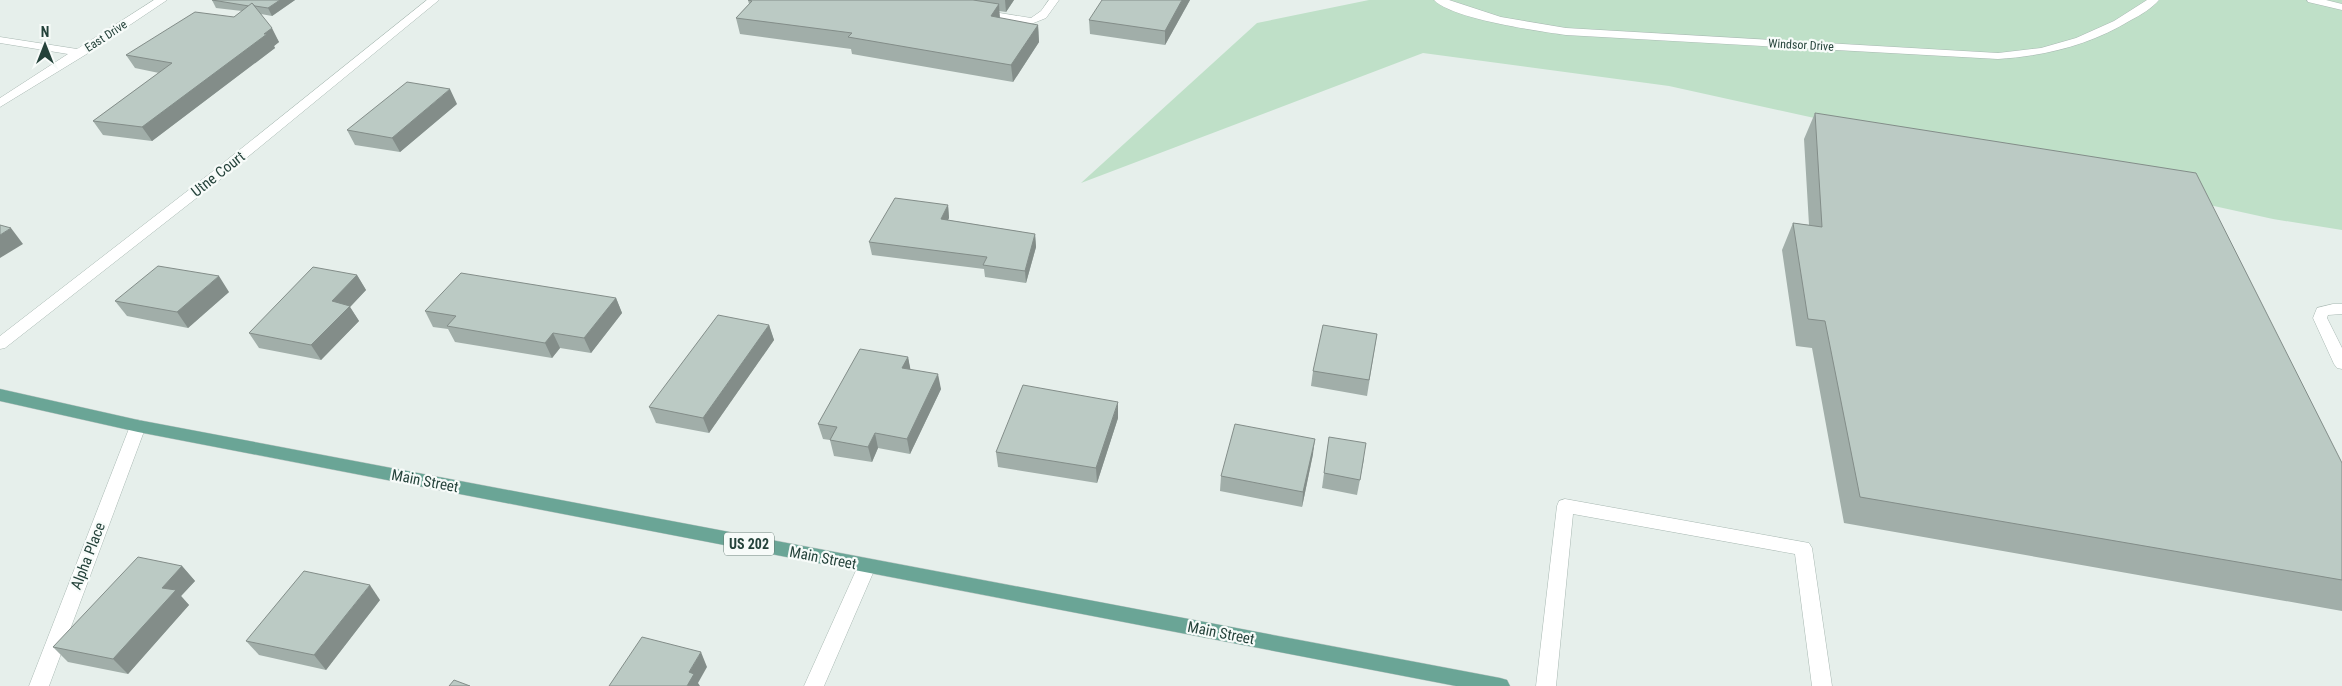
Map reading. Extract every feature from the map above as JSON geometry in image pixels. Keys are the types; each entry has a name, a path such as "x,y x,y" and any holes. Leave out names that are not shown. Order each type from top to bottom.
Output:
{"main road":[{"name":"Main Street","path":"0,395 138,426 1500,686"}],"street":[{"name":"East Drive","path":"0,103 162,0"},
{"name":"Utne Court","path":"0,344 217,175 434,0"},
{"path":"965,11 1031,21 1042,18 1054,0"},
{"name":"Windsor Drive","path":"1439,0 1457,9 1499,20 1545,28 1649,36 1998,56 2059,49 2102,31 2127,18 2154,0"},
{"path":"2312,0 2342,7"},
{"path":"0,40 81,53"},
{"path":"2342,309 2322,312 2320,318 2342,364"},
{"name":"Alpha Place","path":"39,686 138,426"},
{"path":"1546,686 1565,506 1803,548 1822,686"},
{"path":"814,686 868,566"}],"green space":[{"path":"1369,0 2342,0 2342,230 2273,219 1669,86 1423,53 1081,183 1257,23"}],"building":[{"path":"212,0 280,0 268,8 255,6 252,3 249,6"},
{"path":"748,0 973,0 999,4 991,16 1038,25 1011,65 848,37 852,33 736,18 752,1"},
{"path":"1102,0 1182,0 1165,31 1089,20"},
{"path":"252,3 272,28 264,34 267,34 142,127 93,121 172,63 126,55 195,12 234,17"},
{"path":"407,82 450,89 392,138 347,130"},
{"path":"1815,113 2196,173 2342,463 2342,580 1860,497 1825,321 1808,319 1793,223 1822,227"},
{"path":"895,198 948,205 941,219 1035,234 1025,271 983,265 987,257 869,242"},
{"path":"0,225 11,228 0,235"},
{"path":"158,266 219,276 177,312 115,301"},
{"path":"313,267 357,275 332,301 350,306 311,345 249,333"},
{"path":"461,273 616,298 584,338 553,333 545,343 447,326 456,316 425,311"},
{"path":"718,315 769,325 703,418 649,407"},
{"path":"1323,325 1377,334 1369,380 1313,371"},
{"path":"860,349 908,357 902,368 938,374 907,439 875,433 868,447 830,440 837,427 818,424"},
{"path":"1023,385 1118,402 1096,468 996,452"},
{"path":"1235,424 1315,439 1303,492 1221,476"},
{"path":"1329,437 1366,443 1360,480 1324,473"},
{"path":"138,557 182,566 162,588 176,590 113,659 53,647"},
{"path":"304,571 370,585 314,655 246,641"},
{"path":"642,637 701,652 689,672 694,674 687,686 609,686"},
{"path":"454,680 470,686 449,686"}]}
